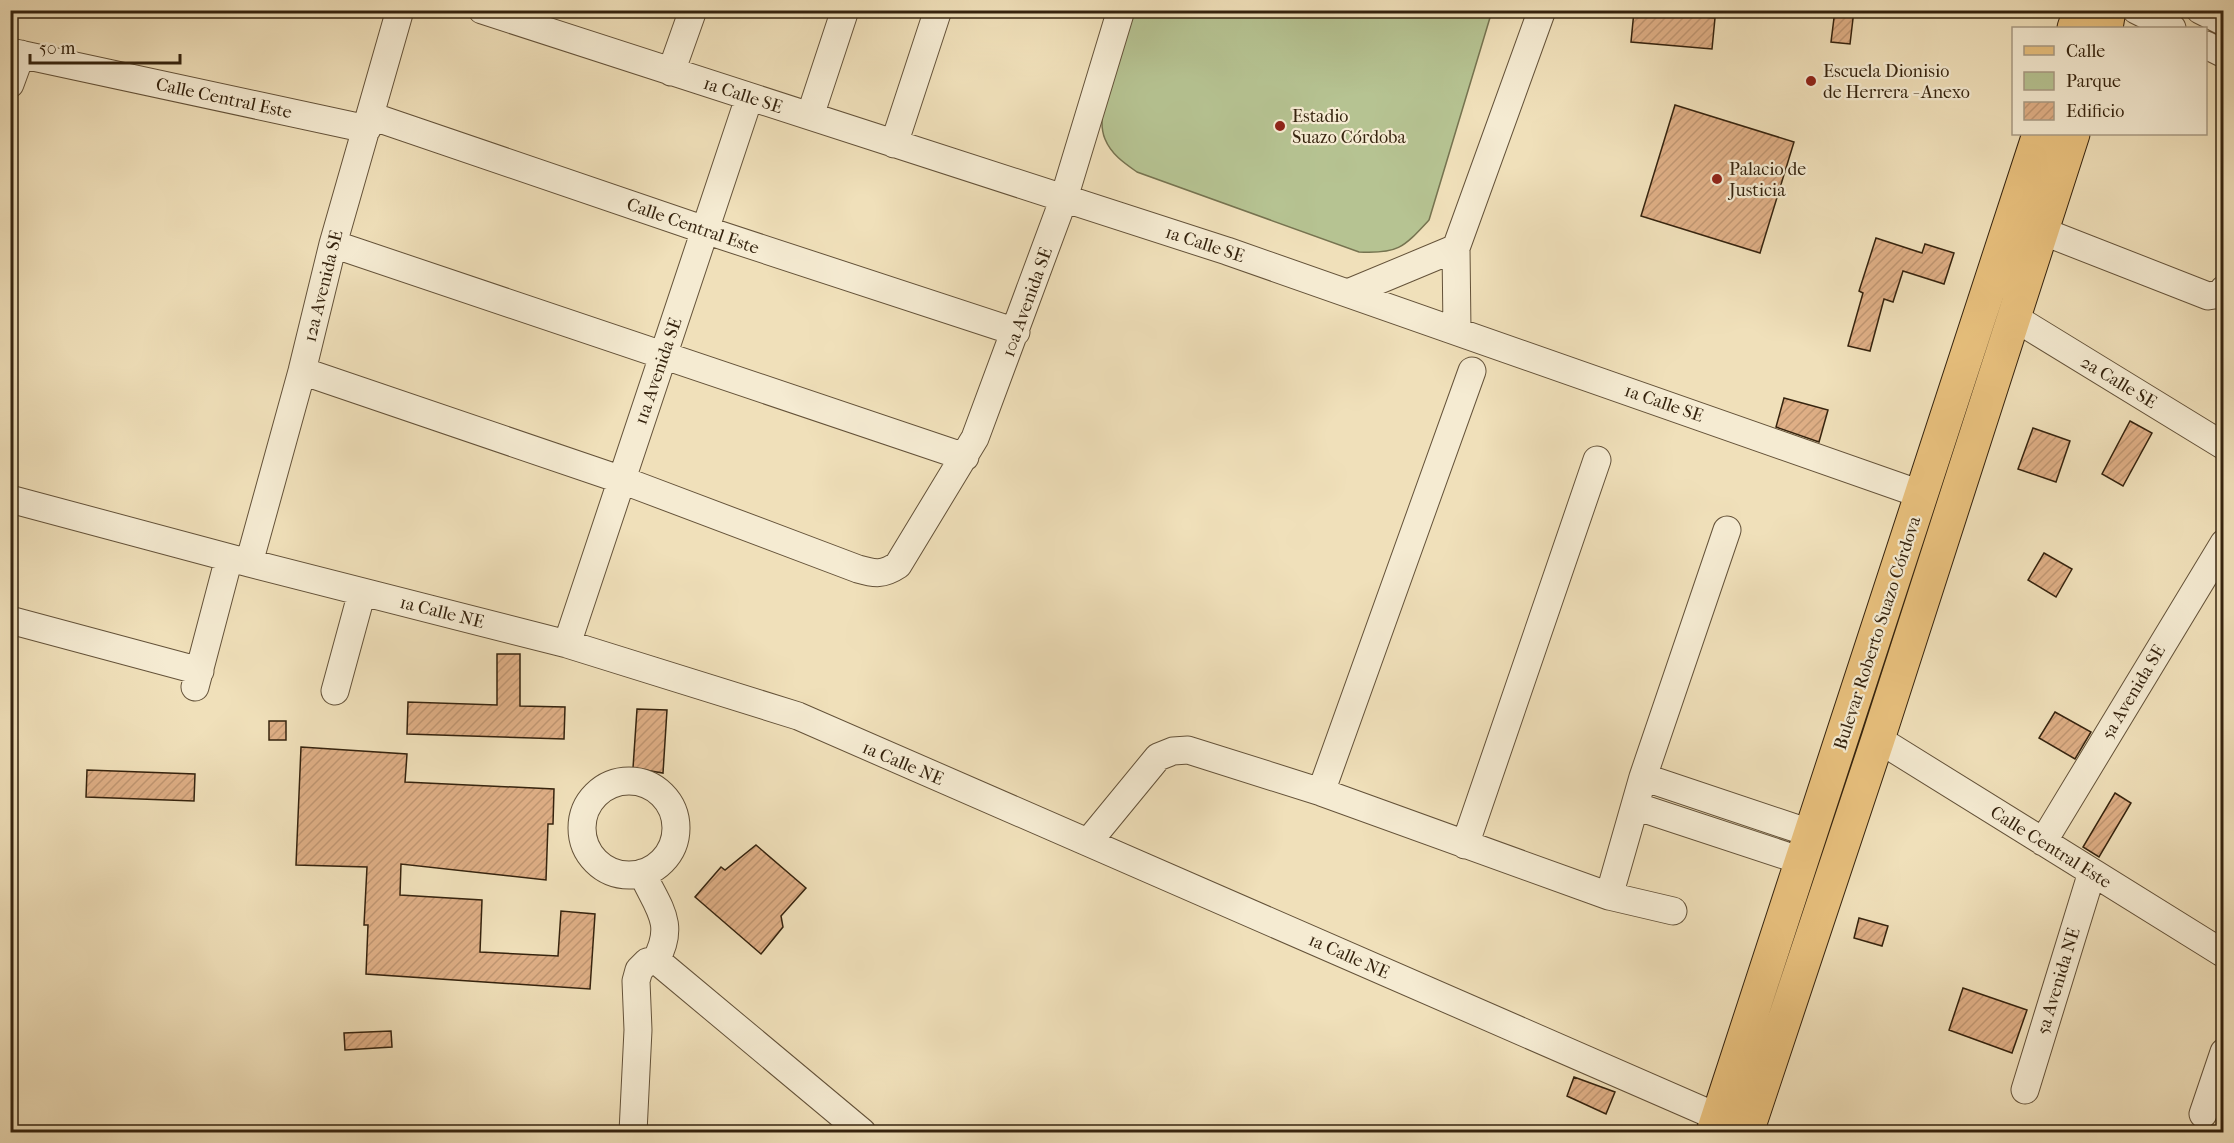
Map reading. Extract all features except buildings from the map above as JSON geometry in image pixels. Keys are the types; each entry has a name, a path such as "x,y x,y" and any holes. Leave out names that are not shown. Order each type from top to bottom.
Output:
{"main road":[{"path":"2074,27 2080,10"},
{"path":"2106,27 2109,10"},
{"name":"Bulevar Roberto Suazo Córdova","path":"1715,1125 2040,135"},
{"name":"Bulevar Roberto Suazo Córdova","path":"1751,1131 2073,135"}],"street":[{"name":"12a Avenida SE","path":"10,620 197,680 302,371 333,244 400,10"},
{"name":"1a Calle SE","path":"482,10 527,17 671,72 1064,198 1348,293 1923,495"},
{"path":"671,72 693,10"},
{"path":"810,116 845,10"},
{"path":"894,144 938,10"},
{"name":"10a Avenida SE","path":"622,480 858,569 877,574 888,572 898,565 965,457 1016,332 1064,198 1121,10"},
{"path":"1457,331 1456,248 1542,10"},
{"path":"2136,10 2170,27"},
{"path":"2200,10 2223,22"},
{"path":"2207,46 2223,54"},
{"name":"Calle Central Este","path":"16,53 369,123 1016,332"},
{"path":"10,84 16,53"},
{"name":"11a Avenida SE","path":"567,644 749,98"},
{"path":"2042,231 2208,296 2221,294 2223,289"},
{"path":"333,244 965,457"},
{"path":"1348,293 1456,248"},
{"name":"2a Calle SE","path":"2014,318 2223,446"},
{"path":"302,371 622,480"},
{"path":"1322,792 1472,371"},
{"path":"1465,845 1597,460"},
{"name":"1a Calle NE","path":"10,499 239,561 567,644 798,716 880,754 1089,841 1715,1125 1751,1131"},
{"path":"1609,896 1643,777 1726,530"},
{"name":"5a Avenida SE","path":"2043,842 2223,543"},
{"path":"335,691 363,592"},
{"name":"Calle Central Este","path":"1878,739 2223,954"},
{"path":"1089,841 1158,757 1173,751 1188,750 1322,792 1609,896 1672,911"},
{"path":"1643,777 1806,847"},
{"path":"1635,806 1806,847"},
{"name":"5a Avenida NE","path":"2025,1090 2092,872"},
{"path":"633,1132 639,1030 636,981 639,970 647,962 656,960 666,942 666,925 642,873"},
{"path":"656,960 862,1132"},
{"path":"2203,1114 2223,1052"}],"green space":[{"name":"Estadio Suazo Córdoba","path":"1134,11 1492,11 1429,220 1413,237 1399,247 1383,252 1359,252 1132,169 1111,149 1105,139 1102,126 1111,76"}],"place":[{"name":"Escuela Dionisio de Herrera - Anexo","path":"1811,81"},
{"name":"Estadio Suazo Córdoba","path":"1280,126"},
{"name":"Palacio de Justicia","path":"1717,179"}]}
